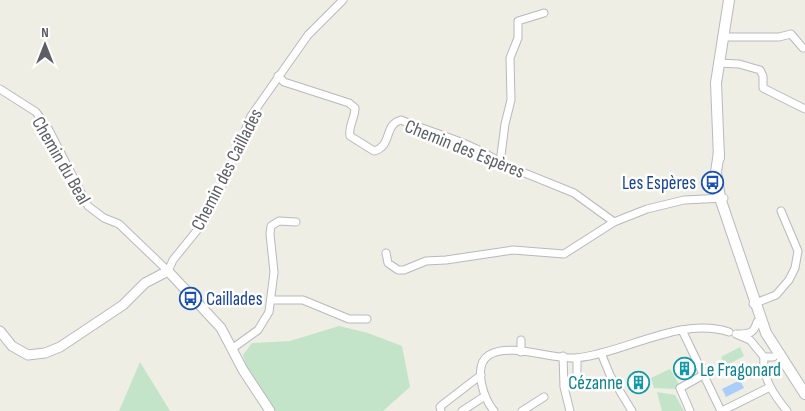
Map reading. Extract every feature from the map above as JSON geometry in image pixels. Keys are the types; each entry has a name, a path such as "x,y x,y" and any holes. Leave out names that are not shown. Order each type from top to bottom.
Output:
{"main road":[{"path":"729,0 728,16 718,63 716,90 722,198 747,276 757,322 768,357 805,396"},
{"path":"754,304 770,343 805,396"}],"street":[{"name":"Chemin des Caillades","path":"163,274 203,223 226,177 250,116 308,35 343,0"},
{"path":"500,164 505,124 511,100 510,58 518,38 518,21 544,13"},
{"path":"722,37 779,37 791,34 803,48"},
{"path":"718,63 739,64 760,70 763,76 763,88 805,110"},
{"name":"Chemin des Espères","path":"278,76 284,82 349,103 355,108 349,127 350,136 374,151 380,150 388,140 389,128 394,122 401,120 490,156 500,164 574,193 614,222"},
{"name":"Chemin du Beal","path":"0,89 10,93 36,112 48,130 88,206 104,218 119,224 163,274"},
{"path":"386,253 388,263 398,270 404,270 426,261 446,260 513,250 564,254 614,222 665,204 722,198"},
{"path":"754,304 776,295 789,280 795,268 798,251 781,211"},
{"path":"233,348 258,330 269,312 274,272 270,234 271,226 279,221 296,222"},
{"path":"0,331 12,346 28,355 45,353 60,347 123,305 145,283 163,274 220,328 233,348 243,370 270,411"},
{"path":"272,300 302,300 349,320 367,319"},
{"path":"757,322 755,330 750,334 736,334 750,340 768,357 763,367 770,387 787,411"},
{"path":"492,409 485,396 481,375 483,364 488,356 499,352 521,352 577,358 682,330 709,329 729,332"},
{"path":"682,330 721,411 770,387"},
{"path":"521,340 521,352"},
{"path":"601,353 610,375 632,411"},
{"path":"563,356 564,387 570,411"},
{"path":"577,358 577,379"},
{"path":"442,411 440,407 442,405 481,375"},
{"path":"690,411 680,388 703,375"},
{"path":"462,411 485,396"},
{"path":"522,411 544,397"}],"green space":[{"path":"339,326 368,333 402,346 410,387 383,411 271,411 249,373 243,355 252,343 290,341"},
{"path":"740,347 744,356 725,366 721,357"},
{"path":"140,362 170,411 119,411"},
{"path":"670,369 679,384 676,389 654,388 651,378"},
{"path":"657,392 675,395 684,411 662,411"}],"water":[{"path":"740,380 744,388 726,397 722,389"}],"place":[{"name":"Les Espères","path":"712,182"},
{"name":"Caillades","path":"190,298"},
{"name":"Le Fragonard","path":"684,369"},
{"name":"Cézanne","path":"639,382"}]}
